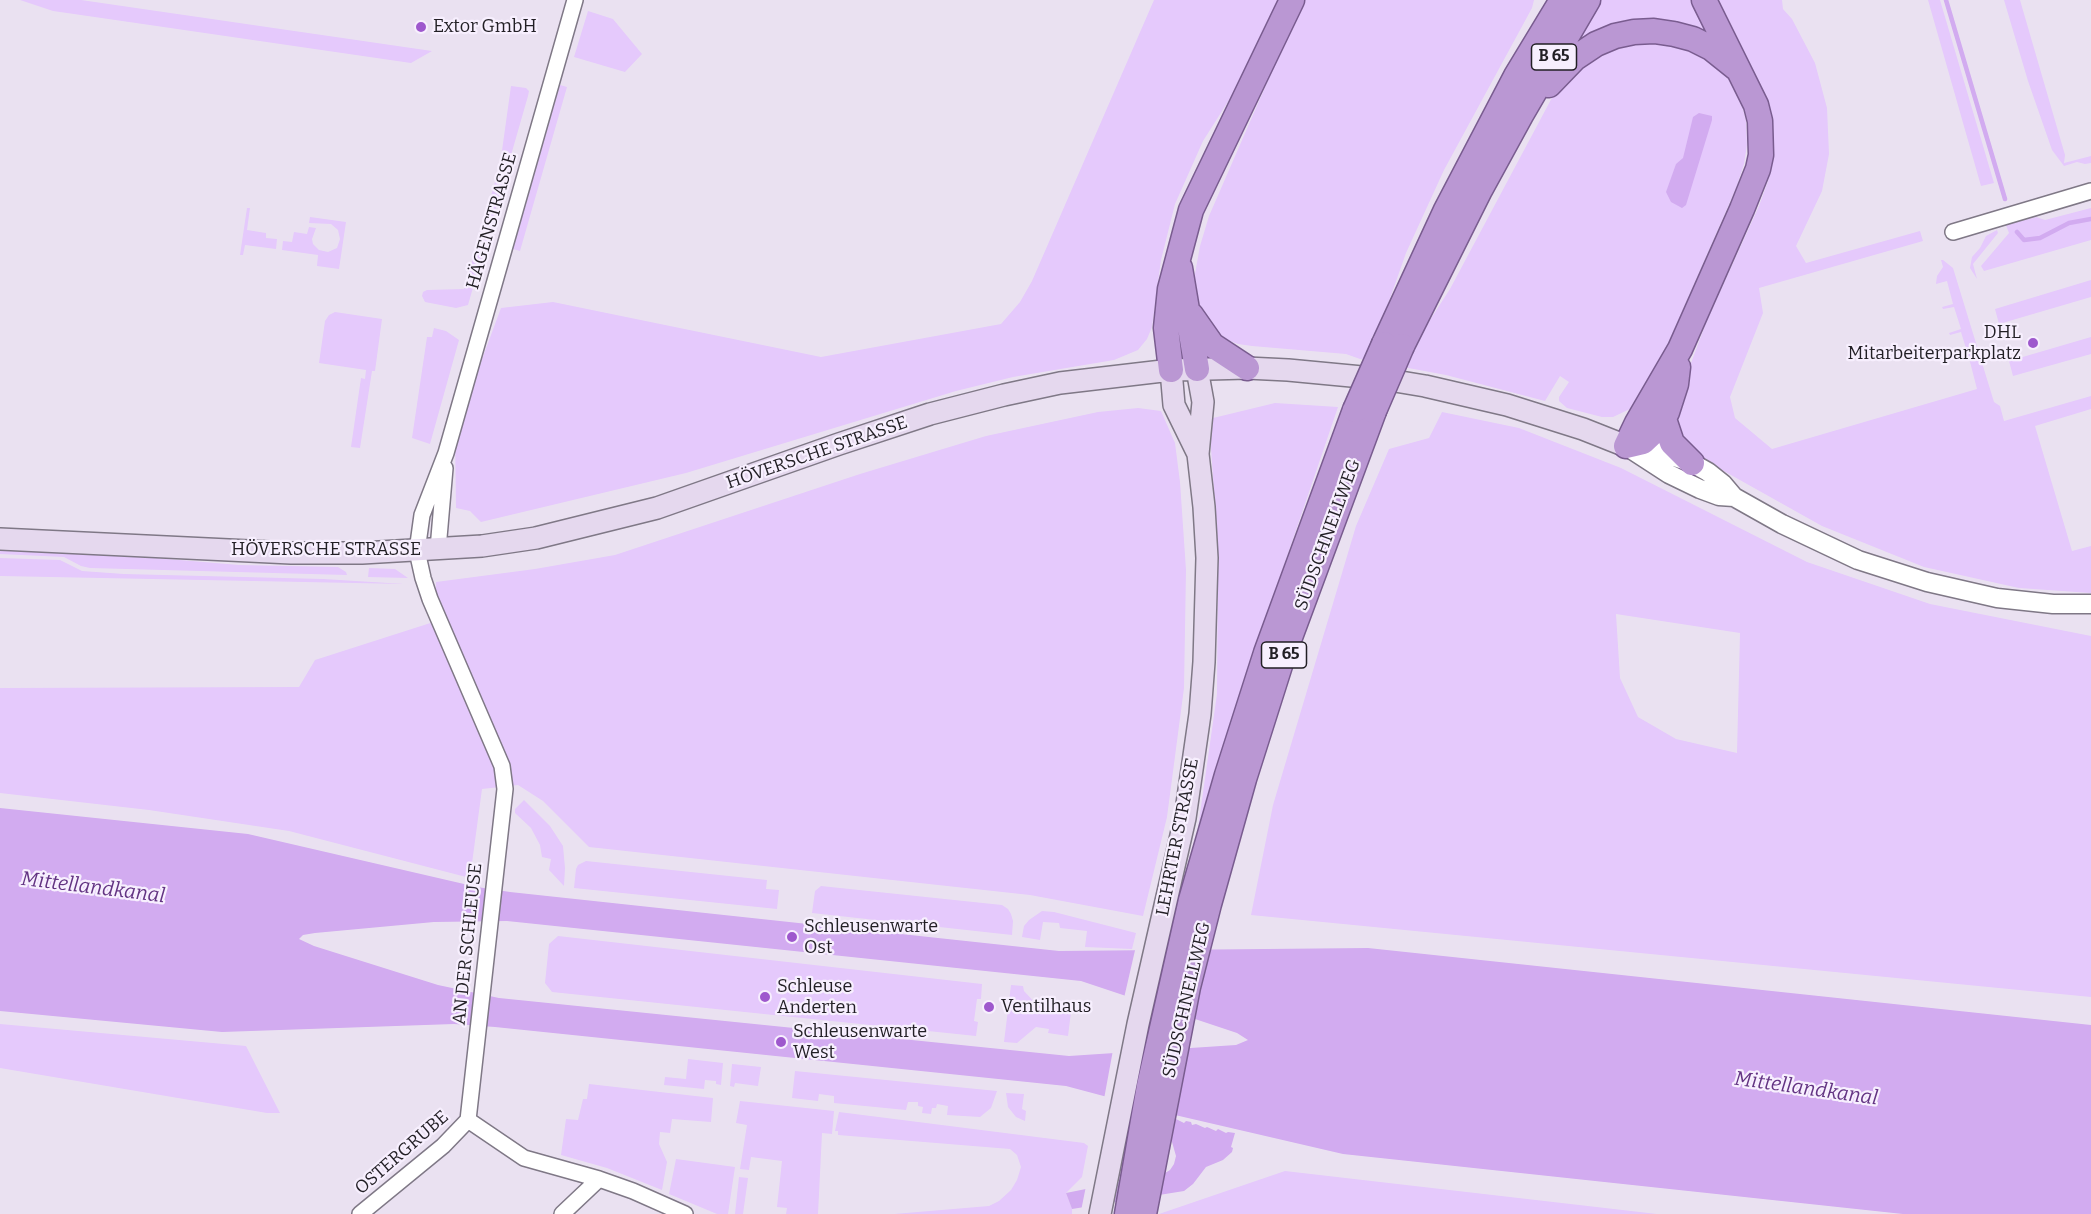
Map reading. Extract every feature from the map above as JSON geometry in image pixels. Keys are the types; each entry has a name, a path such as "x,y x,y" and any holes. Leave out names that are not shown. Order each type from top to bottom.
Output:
{"highway":[{"path":"1171,370 1166,328 1170,289 1191,210 1292,0"},
{"path":"1516,76 1541,15 1544,0"},
{"name":"SÜDSCHNELLWEG","path":"1127,1214 1151,1076 1200,902 1227,776 1266,653 1446,210 1516,76 1562,0"},
{"name":"SÜDSCHNELLWEG","path":"1393,345 1588,0"},
{"path":"1626,446 1680,350 1758,169 1761,155 1760,121 1756,105 1704,0"},
{"path":"1521,115 1575,57 1614,36 1634,32 1654,31 1693,39 1711,48 1741,74"},
{"path":"1179,259 1197,369"},
{"path":"1188,311 1212,345 1247,368"},
{"path":"1626,446 1638,444 1648,438 1664,419 1676,384 1680,350"},
{"path":"1664,419 1672,443 1692,463"},
{"name":"SÜDSCHNELLWEG","path":"1144,1214 1188,987 1200,902"}],"main road":[{"name":"HÖVERSCHE STRASSE","path":"0,539 291,553 362,553 482,546 536,538 638,513 704,493 839,444 919,418 1004,395 1060,383 1171,370 1247,368 1383,379 1435,388 1547,417 1626,446"},
{"name":"LEHRTER STRASSE","path":"1100,1214 1138,1024 1185,818 1193,766 1204,662 1207,558 1198,454 1203,402 1197,369"},
{"name":"LEHRTER STRASSE","path":"1171,370 1174,405 1198,454"}],"street":[{"name":"HÄGENSTRASSE","path":"417,550 422,515 447,453 575,0"},
{"path":"1953,232 2091,191"},
{"name":"HÖVERSCHE STRASSE","path":"1626,446 1658,451 1692,463 1716,478 1734,497 1782,524 1858,560 1927,582 1996,598 2091,604"},
{"name":"HÖVERSCHE STRASSE","path":"1626,446 1669,474 1700,489 1719,496 1734,497"},
{"name":"HÄGENSTRASSE","path":"438,549 447,453"},
{"name":"AN DER SCHLEUSE","path":"417,550 430,599 502,766 505,789 468,1120"},
{"path":"468,1120 524,1158 599,1179 685,1214"},
{"name":"OSTERGRUBE","path":"360,1214 443,1146 468,1120"},
{"path":"562,1214 599,1179"}],"shaded area":[{"path":"20,0 81,0 432,51 411,63 53,11"},
{"path":"1154,0 1280,0 1250,67 1203,141 1175,204 1161,260 1152,327 1147,339 1138,350 1114,360 1013,377 956,391 686,473 481,522 470,511 456,508 455,432 501,308 553,302 821,357 1001,324 1020,302 1032,281"},
{"path":"1303,0 1534,0 1532,8 1444,170 1406,253 1381,324 1371,342 1416,348 1419,341 1417,340 1450,289 1555,92 1579,63 1640,38 1691,47 1727,75 1741,101 1746,121 1747,145 1744,164 1737,186 1655,374 1632,408 1613,417 1602,417 1567,408 1559,401 1559,397 1569,382 1560,376 1545,401 1446,375 1360,359 1346,354 1252,346 1222,338 1198,307 1193,285 1200,246 1209,216"},
{"path":"1598,0 1698,0 1718,35 1576,45 1585,21"},
{"path":"1714,0 1782,0 1783,9 1792,19 1815,63 1827,108 1829,154 1822,191 1796,246 1806,263 1920,231 1923,241 1759,288 1763,313 1730,397 1735,418 1772,449 1977,389 1969,358 1957,361 1968,355 1961,332 1950,335 1949,333 1961,329 1954,307 1943,309 1942,307 1953,304 1947,281 1936,284 1937,276 1943,267 1941,260 1943,260 1953,268 1994,402 2000,406 2004,421 2091,396 2091,409 2035,426 2072,551 2091,546 2091,593 2019,588 1924,567 1822,526 1697,456 1684,446 1674,423 1687,374 1707,320 1759,206 1774,154 1773,126 1767,100"},
{"path":"1928,0 1940,0 1994,183 1981,186"},
{"path":"2004,0 2020,0 2065,155 2064,163 2091,156 2091,163 2077,162 2064,166 2052,150 2028,81"},
{"path":"588,11 613,19 642,54 625,72 574,57"},
{"path":"560,85 567,87 520,251 513,249"},
{"path":"511,86 526,88 529,91 468,305 456,308 425,302 422,296 427,290 464,289 500,165"},
{"path":"247,208 250,208 247,230 266,233 266,238 277,239 276,249 245,245 243,255 240,255"},
{"path":"2091,208 2091,240 1984,271 1981,266 2009,233 2006,225 2036,217 2045,220"},
{"path":"310,217 346,222 339,269 317,266 318,255 282,250 283,241 292,242 294,232 307,234 309,227 316,228 312,239 313,244 319,250 328,252 337,248 340,239 338,230 331,224 309,223"},
{"path":"1997,230 1998,233 1973,264 1977,279 1970,268 1972,257 1986,236"},
{"path":"2091,280 2091,297 1999,324 1995,309"},
{"path":"335,312 382,319 375,371 372,371 360,448 351,447 361,378 365,379 366,370 319,363 325,321"},
{"path":"434,328 446,331 459,340 430,444 412,438 427,337 432,337"},
{"path":"2091,337 2091,354 2013,376 2009,361"},
{"path":"1275,403 1338,407 1276,589 1194,856 1217,694 1218,550 1209,419"},
{"path":"1138,408 1161,411 1175,443 1186,570 1184,688 1167,817 1143,916 1030,895 589,847 543,801 518,785 482,789 470,878 289,831 149,810 0,793 0,688 299,687 315,660 446,618 436,592 436,582 535,569 615,555 860,474 986,436 1098,412"},
{"path":"1442,412 1519,428 1621,468 1807,562 1930,604 2091,636 2091,997 1251,915 1273,805 1356,526 1389,449 1429,438","holes":["1616,614 1740,633 1737,753 1676,739 1638,717 1620,678"]},
{"path":"0,550 120,555 239,565 338,567 347,575 90,568 64,557 0,554"},
{"path":"0,558 60,560 82,571 124,574 323,579 405,584 0,576"},
{"path":"369,568 395,569 408,578 368,577"},
{"path":"524,800 550,826 563,846 564,886 549,870 551,859 542,857 540,845 531,828 515,813 515,809"},
{"path":"586,861 767,880 766,889 779,890 777,909 574,888 576,869 578,865"},
{"path":"821,886 1002,905 1011,914 1012,935 812,913 815,891"},
{"path":"1042,911 1136,933 1132,949 1085,947 1087,931 1060,928 1059,923 1043,922 1040,940 1022,937 1024,926"},
{"path":"558,936 982,984 981,999 977,999 974,1021 978,1022 976,1036 552,992 545,983 549,944"},
{"path":"1011,985 1023,986 1024,991 1038,1006 1051,1007 1052,1002 1072,1004 1068,1036 1048,1033 1049,1029 1036,1027 1017,1043 1004,1042"},
{"path":"0,1024 246,1046 280,1113 267,1113 0,1068"},
{"path":"688,1059 723,1063 721,1085 716,1084 716,1081 705,1080 704,1089 664,1085 665,1077 686,1079"},
{"path":"732,1064 761,1067 758,1086 735,1083 734,1087 730,1086"},
{"path":"795,1071 997,1091 991,1108 980,1117 947,1115 948,1106 937,1104 936,1108 932,1108 931,1114 922,1113 923,1107 918,1106 918,1102 908,1102 906,1110 834,1103 834,1096 819,1094 818,1101 792,1098"},
{"path":"589,1084 713,1098 711,1122 672,1119 670,1133 660,1132 659,1144 667,1162 662,1190 607,1168 561,1155 566,1119 578,1120 583,1099 587,1099"},
{"path":"1006,1093 1024,1094 1022,1109 1026,1111 1025,1121 1016,1117 1008,1107"},
{"path":"740,1101 834,1111 832,1134 822,1133 818,1214 786,1214 787,1208 777,1207 782,1161 751,1157 749,1170 740,1169 747,1125 736,1123"},
{"path":"839,1112 1084,1143 1088,1146 1082,1177 1066,1193 1072,1214 894,1214 989,1206 999,1201 1011,1190 1017,1180 1021,1167 1017,1155 1010,1149 838,1135 838,1131 835,1131"},
{"path":"676,1159 735,1167 728,1214 717,1214 669,1194"},
{"path":"1285,1171 1657,1214 1159,1214"},
{"path":"739,1177 748,1178 743,1214 735,1214"}],"water":[{"path":"1699,113 1712,116 1712,120 1686,205 1682,208 1671,202 1666,192 1676,164 1683,158 1693,117"},
{"name":"Mittellandkanal","path":"0,808 248,834 477,887 510,892 1059,951 1368,948 2091,1025 2091,1214 1903,1214 1343,1154 1175,1115 1066,1086 495,1027 454,1024 222,1032 0,1011","holes":["507,921 1081,981 1237,1033 1248,1040 1236,1045 1069,1056 499,998 438,985 314,946 299,939 303,935 315,933 434,922"]},
{"path":"1174,1118 1184,1123 1191,1122 1192,1125 1196,1124 1216,1131 1218,1129 1226,1133 1235,1133 1232,1152 1223,1160 1206,1167 1193,1184 1184,1191 1072,1209 1066,1193 1165,1173 1170,1170 1176,1156 1170,1135"}],"pier":[{"path":"1136,946 1164,946 1151,1007 1124,998"},
{"path":"1143,1048 1132,1107 1104,1099 1113,1050"},
{"path":"1118,1180 1113,1206 1081,1211 1086,1186"}],"waterway":[{"path":"1946,0 2005,199"},
{"path":"2017,232 2024,240 2040,238 2069,223 2091,219"}],"place":[{"name":"Extor GmbH","path":"421,27"},
{"name":"DHL Mitarbeiterparkplatz","path":"2033,343"},
{"name":"Schleusenwarte Ost","path":"792,937"},
{"name":"Schleuse Anderten","path":"765,997"},
{"name":"Ventilhaus","path":"989,1007"},
{"name":"Schleusenwarte West","path":"781,1042"}]}
